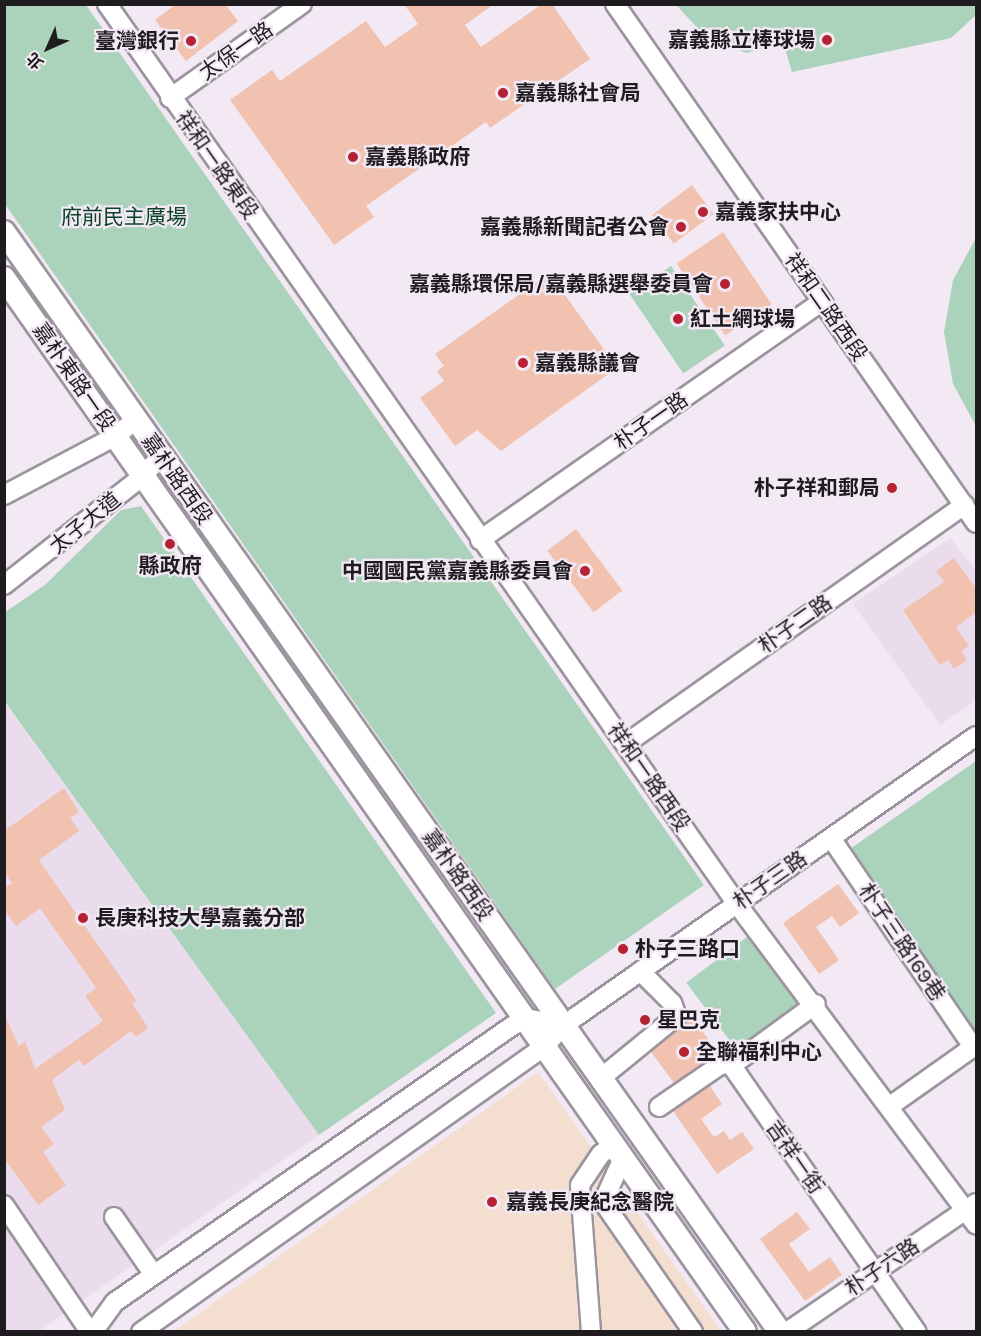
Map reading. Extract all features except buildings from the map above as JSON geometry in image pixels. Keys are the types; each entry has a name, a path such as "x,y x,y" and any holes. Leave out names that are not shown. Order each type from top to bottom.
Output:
{"main road":[{"name":"嘉朴東路一段","path":"4,232 135,420"},
{"name":"嘉朴東路一段","path":"4,278 143,476"},
{"name":"嘉朴路西段","path":"135,420 780,1332"},
{"name":"嘉朴路西段","path":"143,476 745,1332"}],"street":[{"name":"祥和一路東段","path":"107,4 328,324"},
{"name":"太保一路","path":"170,98 302,4"},
{"name":"祥和二路西段","path":"615,4 976,523"},
{"name":"朴子一路","path":"480,540 822,302"},
{"name":"祥和一路西段","path":"328,324 627,743 737,904 816,1004 890,1106 973,1213"},
{"path":"4,495 116,436 135,420"},
{"name":"太子大道","path":"4,585 143,476 161,456"},
{"name":"朴子二路","path":"627,743 964,505"},
{"name":"朴子三路","path":"141,1332 544,1047 564,1025 976,736"},
{"name":"朴子三路169巷","path":"831,838 975,1046"},
{"path":"601,1077 677,1016 672,1003 640,971"},
{"path":"659,1107 720,1065 735,1063 816,1004"},
{"path":"4,1205 91,1332 115,1302 524,1018 564,1025"},
{"path":"890,1106 975,1046"},
{"name":"吉祥一街","path":"735,1063 734,1069 917,1332"},
{"path":"591,1332 580,1185 601,1154 618,1152 603,1202 688,1328"},
{"name":"朴子六路","path":"788,1332 875,1272 973,1213"},
{"path":"114,1217 154,1275"}],"shaded area":[{"path":"950,538 976,570 976,700 940,725 853,604"},
{"name":"長庚科技大學嘉義分部","path":"4,702 319,1135 39,1331 5,1331"},
{"name":"嘉義長庚紀念醫院","path":"538,1072 721,1331 173,1332"}],"green space":[{"name":"嘉義縣立棒球場","path":"976,4 976,15 951,38 792,72 783,42 746,53 706,37 676,5"},
{"name":"府前民主廣場","path":"4,5 86,5 704,885 555,989 5,204"},
{"path":"976,238 976,426 953,384 944,332 953,280"},
{"name":"紅土網球場","path":"671,266 725,346 683,374 630,294"},
{"path":"141,506 496,1013 319,1135 5,702 5,612 45,585 121,510"},
{"path":"976,761 976,1036 975,1037 847,851"},
{"path":"747,937 799,1006 738,1051 686,983"}],"place":[{"name":"嘉義縣立棒球場","path":"827,40"},
{"name":"臺灣銀行","path":"191,41"},
{"name":"嘉義縣社會局","path":"503,93"},
{"name":"嘉義縣政府","path":"353,157"},
{"name":"嘉義家扶中心","path":"703,212"},
{"name":"嘉義縣新聞記者公會","path":"681,227"},
{"name":"嘉義縣環保局/嘉義縣選舉委員會","path":"725,284"},
{"name":"紅土網球場","path":"678,319"},
{"name":"嘉義縣議會","path":"523,363"},
{"name":"朴子祥和郵局","path":"892,488"},
{"name":"縣政府","path":"170,544"},
{"name":"中國國民黨嘉義縣委員會","path":"585,571"},
{"name":"長庚科技大學嘉義分部","path":"83,918"},
{"name":"朴子三路口","path":"623,949"},
{"name":"星巴克","path":"645,1020"},
{"name":"全聯福利中心","path":"684,1052"},
{"name":"嘉義長庚紀念醫院","path":"492,1202"}]}
